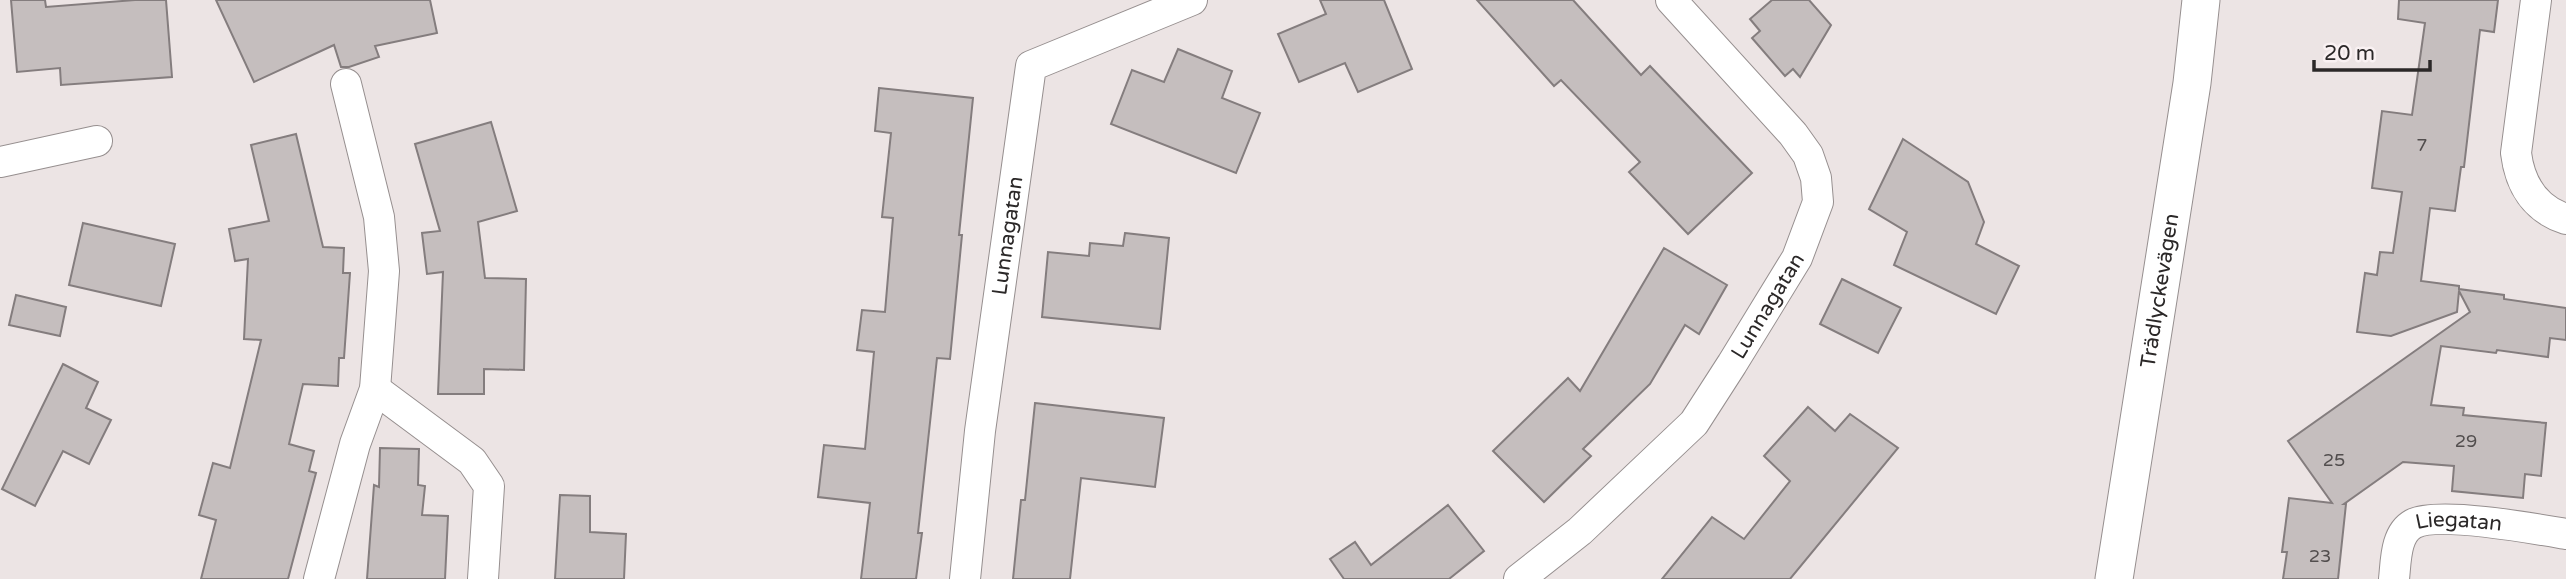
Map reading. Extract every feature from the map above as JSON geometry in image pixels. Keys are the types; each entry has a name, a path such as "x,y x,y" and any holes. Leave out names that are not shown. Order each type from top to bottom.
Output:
{"street":[{"name":"Lunnagatan","path":"965,579 980,431 1031,66 1192,0"},
{"name":"Lunnagatan","path":"1519,579 1580,531 1694,423 1797,258 1818,202 1816,178 1808,155 1794,134 1671,0"},
{"name":"Trädlyckevägen","path":"2114,579 2190,96 2201,0"},
{"path":"2536,0 2516,153 2518,170 2526,188 2542,208 2566,219"},
{"path":"319,579 355,444 374,389 384,271 379,217 346,84"},
{"path":"0,162 97,141"},
{"path":"374,389 472,461 489,486 483,579"},
{"name":"Liegatan","path":"2394,579 2397,550 2403,534 2413,524 2424,521 2464,520 2566,534"}],"building":[{"path":"11,0 45,0 46,7 166,0 172,77 61,85 60,68 17,72"},
{"path":"216,0 430,0 437,33 375,46 379,57 349,67 341,67 334,45 254,82"},
{"path":"1320,0 1384,0 1412,69 1358,92 1345,63 1299,82 1278,34 1326,14"},
{"path":"1477,0 1573,0 1641,75 1650,66 1752,173 1688,234 1629,172 1640,162 1561,80 1554,86"},
{"path":"1772,0 1809,0 1831,25 1800,77 1793,69 1785,76 1752,38 1760,31 1750,19"},
{"path":"2399,0 2498,0 2494,32 2480,30 2464,167 2461,167 2455,211 2430,208 2421,281 2504,295 2504,299 2566,308 2566,340 2550,338 2548,357 2441,346 2431,405 2464,408 2463,415 2546,423 2541,476 2525,474 2523,498 2452,491 2454,466 2403,462 2344,504 2338,579 2283,579 2287,552 2282,552 2289,498 2332,503 2288,441 2470,312 2459,291 2457,312 2391,336 2357,332 2365,273 2377,275 2380,252 2393,253 2402,192 2372,188 2382,111 2412,115 2425,23 2398,19"},
{"path":"1178,49 1232,71 1222,98 1260,113 1236,173 1111,124 1132,70 1164,82"},
{"path":"879,88 973,98 950,359 937,358 918,533 922,533 916,579 861,579 870,503 818,497 824,445 865,449 874,352 857,350 862,310 885,312 893,218 882,217 891,133 875,131"},
{"path":"491,122 517,211 478,222 485,278 526,279 524,370 484,369 484,394 438,394 443,272 427,274 422,233 440,231 415,144"},
{"path":"296,134 323,247 344,248 343,273 350,273 344,358 339,358 338,386 303,384 289,444 314,451 309,471 316,473 288,579 201,579 216,520 199,515 213,463 230,468 261,340 244,339 248,259 235,261 229,229 269,221 251,145"},
{"path":"1903,139 1968,182 1984,222 1976,244 2019,266 1996,314 1894,265 1907,232 1869,209"},
{"path":"83,223 175,244 161,306 69,285"},
{"path":"1125,233 1169,238 1160,329 1042,317 1048,252 1089,256 1090,243 1123,246"},
{"path":"1664,248 1727,285 1699,334 1685,325 1650,384 1583,449 1591,456 1544,502 1493,451 1568,378 1580,391"},
{"path":"1842,279 1901,308 1878,353 1820,324"},
{"path":"16,295 66,307 60,336 9,325"},
{"path":"63,364 98,382 86,408 111,420 89,464 63,451 35,506 2,489"},
{"path":"1035,403 1164,418 1155,487 1081,478 1070,579 1013,579 1021,500 1025,500"},
{"path":"1808,407 1835,431 1850,414 1898,448 1790,579 1662,579 1712,517 1744,539 1790,481 1764,456"},
{"path":"380,448 419,449 418,485 425,486 422,515 448,516 445,579 367,579 374,485 379,487"},
{"path":"560,495 590,496 590,532 626,534 624,579 555,579"},
{"path":"1448,505 1484,551 1449,579 1344,579 1330,559 1355,542 1371,565"}]}
